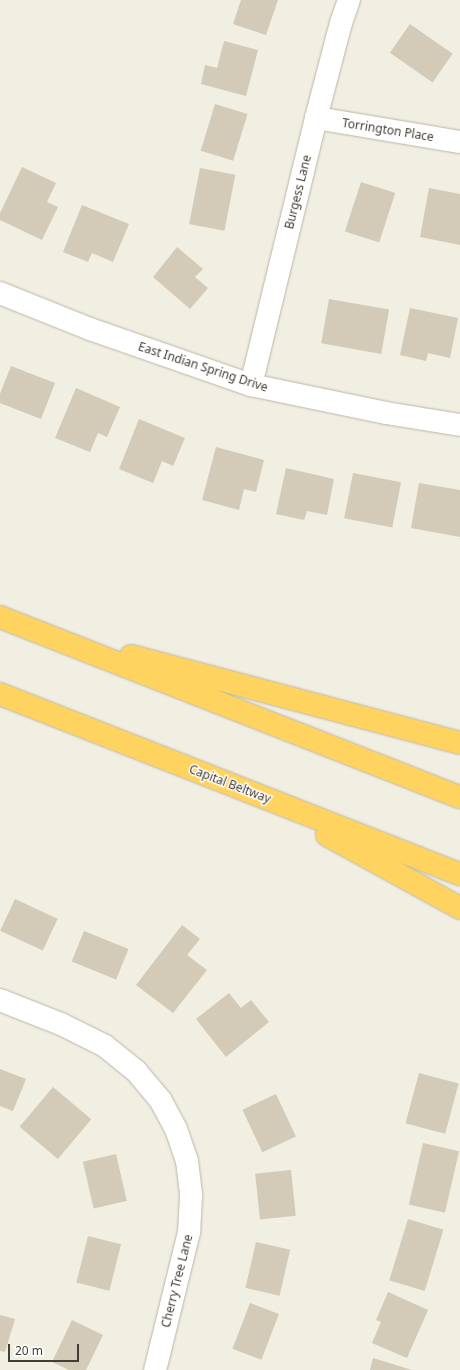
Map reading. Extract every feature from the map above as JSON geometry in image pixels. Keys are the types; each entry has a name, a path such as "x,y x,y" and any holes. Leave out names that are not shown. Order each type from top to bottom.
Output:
{"highway":[{"path":"0,617 460,797"},
{"path":"37,631 460,743"},
{"name":"Capital Beltway","path":"0,694 460,874"},
{"path":"238,787 460,908"}],"street":[{"name":"Burgess Lane","path":"251,385 316,118 341,23 349,0"},
{"name":"Torrington Place","path":"316,118 460,142"},
{"name":"East Indian Spring Drive","path":"0,293 90,329 251,385 386,413 460,425"},
{"name":"Cherry Tree Lane","path":"0,1000 61,1024 105,1046 136,1071 161,1101 176,1129 187,1161 191,1196 189,1232 155,1370"}],"building":[{"path":"241,0 278,0 266,35 233,24"},
{"path":"410,24 453,54 433,82 390,53"},
{"path":"224,41 258,50 246,96 201,84 205,65 217,68"},
{"path":"215,104 248,114 233,161 201,151"},
{"path":"22,167 56,183 47,202 58,207 42,240 0,220 0,213"},
{"path":"200,168 235,175 224,231 189,224"},
{"path":"361,182 395,193 379,243 345,231"},
{"path":"429,188 460,194 460,245 420,237"},
{"path":"82,205 129,224 113,262 92,253 88,262 63,252"},
{"path":"177,247 203,269 195,277 208,288 190,309 153,277"},
{"path":"329,299 389,310 381,354 321,343"},
{"path":"410,308 458,318 450,358 428,353 426,361 400,355"},
{"path":"11,366 55,383 41,419 0,403 0,394"},
{"path":"76,388 120,407 107,437 98,433 90,452 55,438"},
{"path":"139,419 185,438 173,466 162,461 153,483 119,469"},
{"path":"216,447 264,460 256,492 244,489 239,510 202,500"},
{"path":"286,468 334,479 327,515 307,511 304,520 276,514"},
{"path":"353,473 401,482 392,528 344,518"},
{"path":"419,483 460,490 460,537 411,528"},
{"path":"15,899 58,919 43,951 0,931"},
{"path":"182,925 200,939 187,955 207,970 173,1013 136,985"},
{"path":"84,931 129,949 116,980 72,962"},
{"path":"229,993 241,1008 251,1000 269,1022 226,1057 196,1019"},
{"path":"0,1069 26,1079 13,1111 0,1106"},
{"path":"419,1073 459,1084 445,1134 406,1123"},
{"path":"53,1087 91,1119 58,1159 20,1127"},
{"path":"276,1094 296,1137 262,1152 242,1110"},
{"path":"423,1143 459,1151 445,1213 409,1204"},
{"path":"116,1154 127,1201 94,1208 83,1162"},
{"path":"291,1170 296,1216 260,1220 255,1174"},
{"path":"408,1219 443,1230 425,1291 389,1280"},
{"path":"88,1236 121,1244 109,1291 76,1283"},
{"path":"256,1242 290,1250 280,1296 245,1288"},
{"path":"388,1292 428,1310 407,1358 372,1343 381,1322 376,1320"},
{"path":"250,1303 279,1314 261,1360 232,1349"},
{"path":"0,1315 15,1319 5,1352 0,1351"},
{"path":"72,1320 103,1335 86,1370 69,1370 52,1362"},
{"path":"373,1358 412,1370 370,1370"}]}
